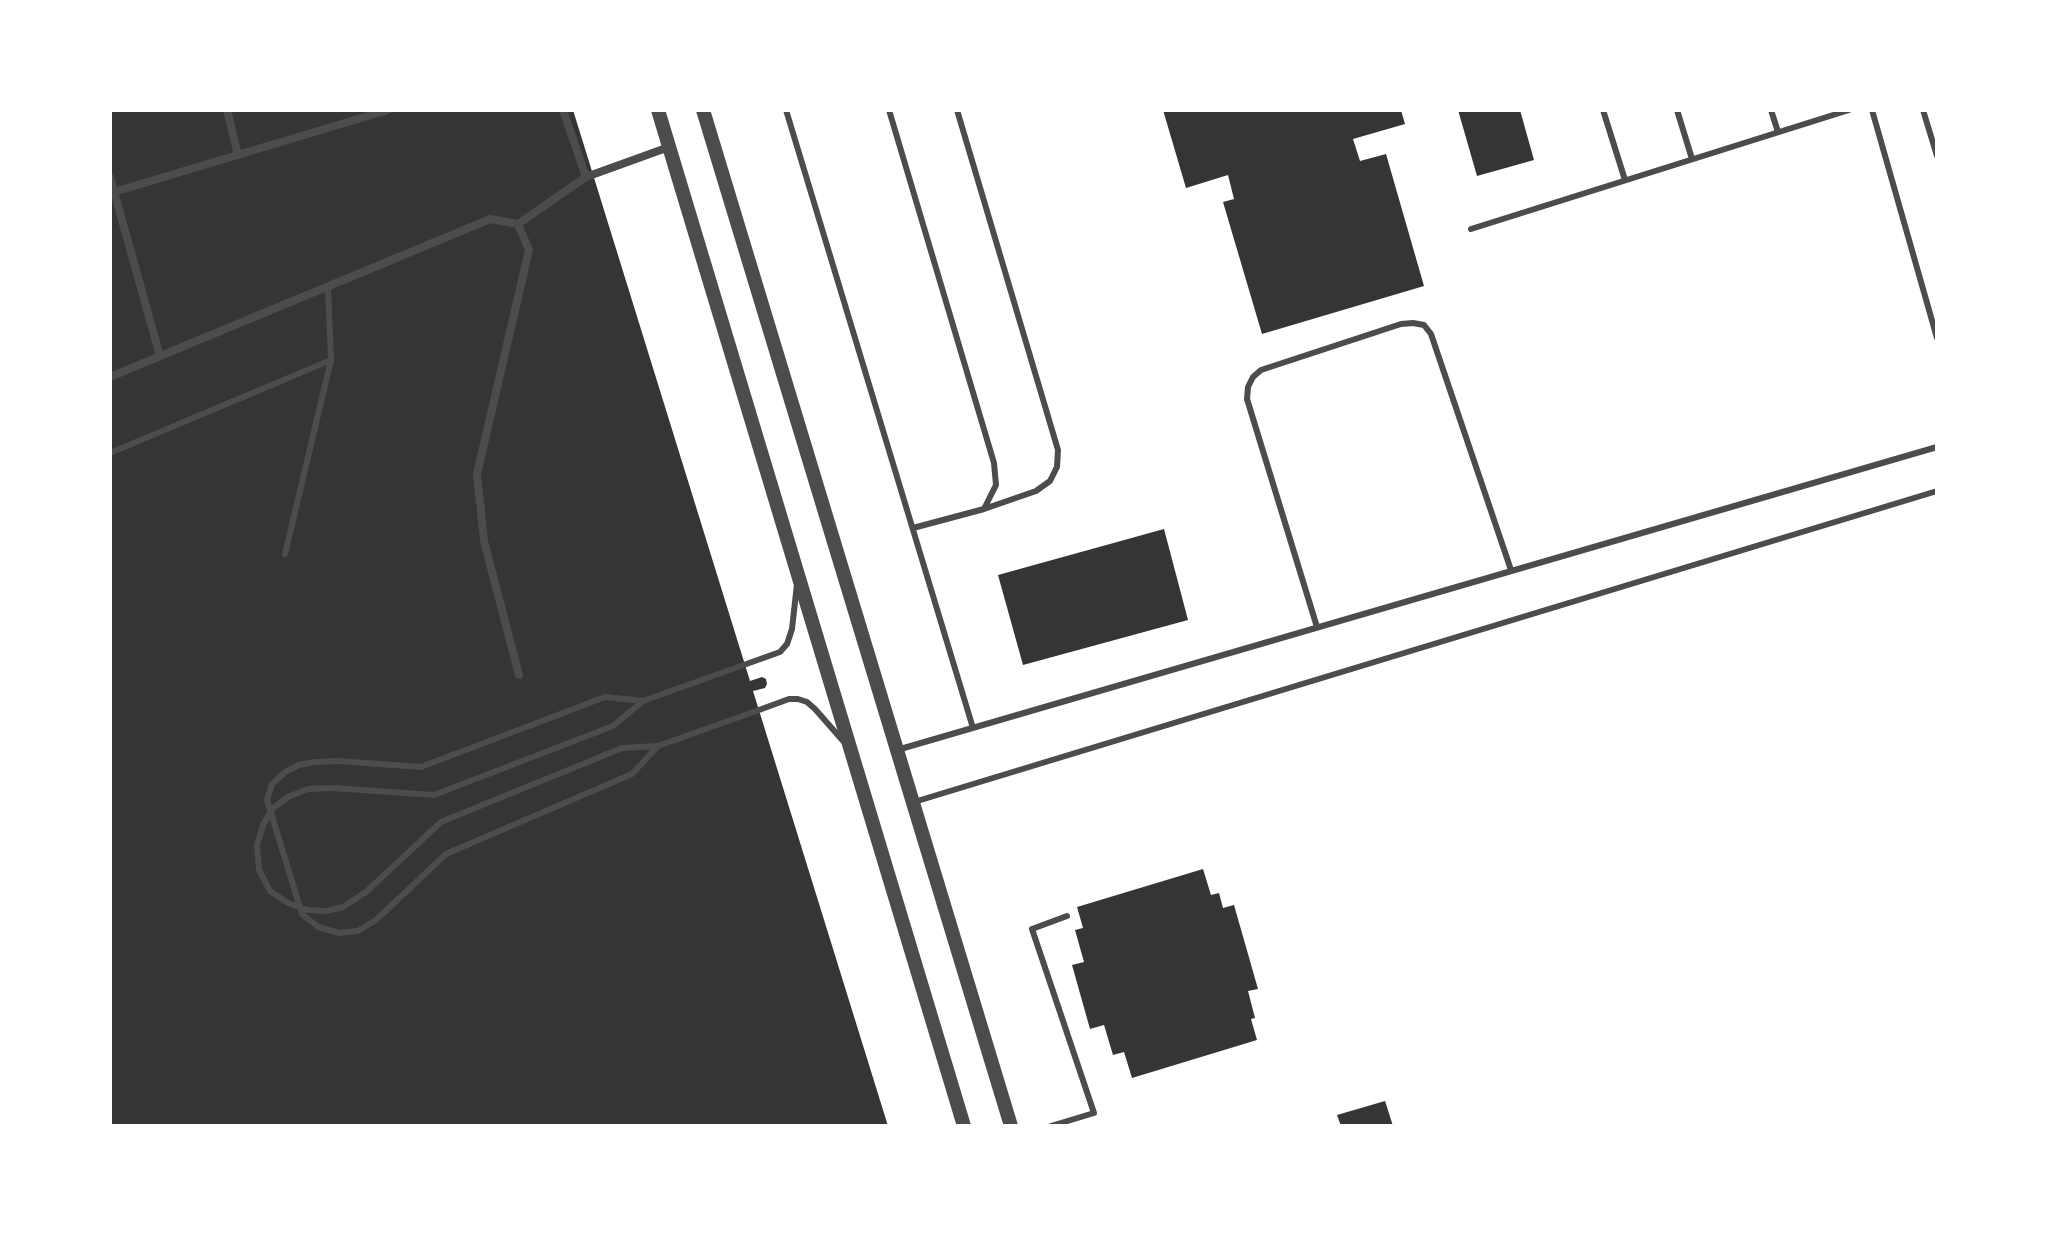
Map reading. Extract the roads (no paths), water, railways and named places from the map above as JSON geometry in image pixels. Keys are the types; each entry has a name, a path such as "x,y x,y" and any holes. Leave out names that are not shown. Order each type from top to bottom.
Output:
{"street":[{"path":"227,110 238,155"},
{"path":"114,192 388,110"},
{"path":"563,110 586,177"},
{"path":"658,110 964,1126"},
{"path":"703,110 1011,1126"},
{"path":"110,377 490,219 518,224 586,177 669,147"},
{"path":"110,177 160,356"},
{"path":"518,224 529,250 477,474 484,541 519,675"}],"lane":[{"path":"786,110 973,728"},
{"path":"889,110 994,463 996,485 984,509"},
{"path":"913,528 1036,491 1050,481 1057,467 1058,450 957,110"},
{"path":"1603,110 1625,180"},
{"path":"1677,110 1692,159"},
{"path":"1771,110 1778,132"},
{"path":"1471,229 1849,110"},
{"path":"1872,110 1937,338"},
{"path":"1923,110 1937,156"},
{"path":"285,554 331,360 328,286"},
{"path":"1317,627 1247,399 1248,387 1261,370 1401,324 1424,325 1431,334 1511,570"},
{"path":"110,453 331,360"},
{"path":"897,750 1937,447"},
{"path":"914,802 1937,491"},
{"path":"798,572 792,629 787,644 780,652 643,701 613,726 434,795 333,788 308,789 288,797 272,809 263,825 257,845 259,870 270,891 288,903 307,910 326,911 343,907 366,892 441,822 622,748 658,746 774,704 798,699 815,709 850,749"},
{"path":"643,701 605,697 421,767 338,761 299,765 285,772 272,784 267,800 302,914 318,927 339,933 358,931 376,920 446,854 632,774 658,746"},
{"path":"1051,1126 1094,1113 1032,929 1067,916"}]}
